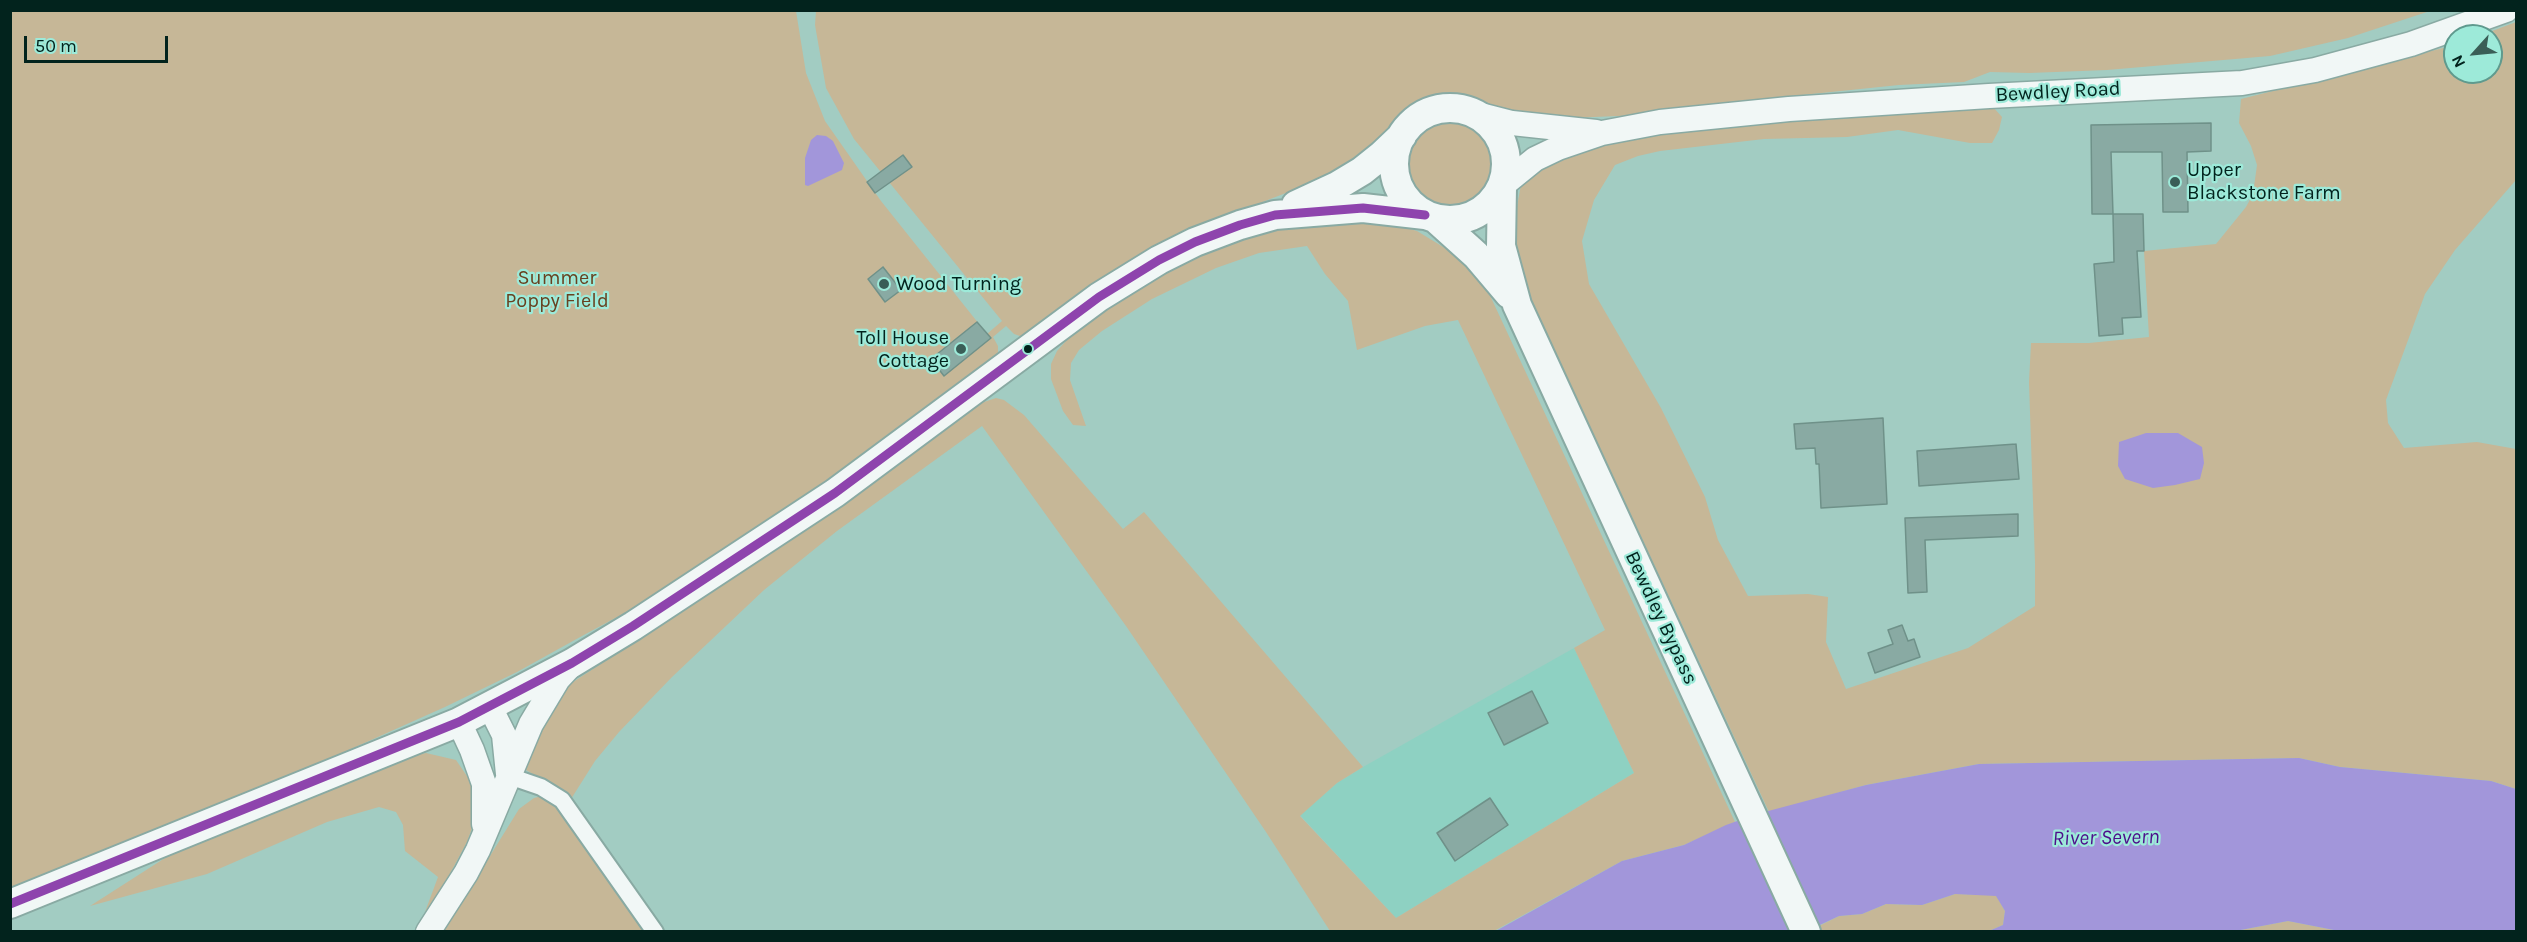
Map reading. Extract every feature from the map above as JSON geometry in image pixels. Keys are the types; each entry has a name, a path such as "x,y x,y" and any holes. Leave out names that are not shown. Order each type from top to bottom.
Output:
{"highway":[{"path":"10,904 459,722 572,663 633,627 835,493 1070,318 1127,279 1195,242 1275,215 1337,186 1362,171 1382,155 1412,123 1427,113 1443,108 1460,108 1476,114 1491,125 1501,140 1507,157 1502,186 1495,198 1483,210 1468,218 1452,220 1363,208 1275,215"},
{"path":"1402,136 1396,151 1394,167 1398,183 1405,198 1430,217"},
{"name":"Bewdley Bypass","path":"1502,186 1501,246 1517,305 1806,932"},
{"name":"Bewdley Bypass","path":"1430,217 1476,255 1517,305"}],"main road":[{"name":"Bewdley Road","path":"1502,186 1535,159 1558,148 1602,133 1695,118 1777,110 2209,85 2274,78 2315,70 2411,44 2506,10"},
{"name":"Bewdley Road","path":"1476,114 1512,123 1602,133"},
{"path":"428,932 466,873 543,702 572,663"},
{"path":"490,707 504,735 509,776"},
{"path":"459,722 476,758 484,784 483,835"}],"street":[{"path":"509,776 541,787 562,800 655,932"}],"shaded area":[{"path":"1574,648 1634,773 1396,918 1300,815 1337,783 1363,767"}],"green space":[{"name":"Summer Poppy Field","path":"10,11 796,11 806,73 825,121 881,201 987,334 1002,321 854,139 826,88 815,25 816,11 2430,11 2348,38 2270,56 2107,70 1990,72 1964,82 1899,85 1715,104 1642,115 1570,118 1504,110 1465,100 1433,100 1403,118 1376,149 1317,181 1234,213 1023,337 1014,334 1006,326 993,337 998,346 995,357 820,486 632,609 517,672 445,707 143,842 11,891"},
{"path":"2516,22 2516,180 2455,250 2425,294 2386,400 2388,423 2404,448 2477,442 2516,449 2516,789 2491,781 2340,767 2299,758 1979,764 1866,785 1769,812 1527,291 1513,244 1521,185 1548,161 1597,147 1678,131 1737,123 1993,107 2002,117 1999,130 1992,143 1970,143 1898,130 1847,137 1764,139 1660,151 1638,156 1615,165 1594,200 1582,241 1589,284 1661,408 1705,497 1718,540 1748,596 1808,594 1828,597 1826,642 1846,689 1968,648 2035,606 2029,382 2031,343 2089,343 2149,337 2144,251 2216,244 2246,207 2253,194 2257,165 2251,146 2239,123 2241,99 2443,48 2443,84 2503,84 2503,27"},
{"path":"1442,122 1458,122 1481,134 1490,148 1493,165 1490,182 1481,196 1458,208 1442,208 1426,201 1414,189 1407,173 1407,157 1414,141 1426,129"},
{"path":"1305,221 1353,221 1400,226 1417,231 1458,256 1487,289 1735,822 1684,845 1622,861 1494,931 1330,931 1266,832 1126,626 982,426 837,531 764,590 672,677 619,732 595,761 571,799 662,931 443,932 519,809 534,798 562,791 526,770 524,761 561,693 570,684 709,593 981,403 996,398 1004,400 1024,415 1123,529 1144,512 1363,767 1337,783 1300,816 1396,918 1634,773 1574,648 1605,630 1458,320 1425,326 1357,350 1348,301 1325,274 1307,246 1259,253 1216,268 1152,299 1102,331 1079,350 1071,363 1070,380 1086,426 1073,425 1063,411 1051,379 1051,364 1057,351 1073,333 1136,290 1187,261 1225,245"},
{"path":"426,753 456,760 471,782 476,808 475,820 467,842 445,883 425,912 438,877 405,851 403,825 396,812 379,807 327,822 207,874 90,906 179,849 401,758"},
{"path":"1955,894 1996,895 2005,911 2003,925 1989,931 1807,932 1839,916 1862,914 1886,904 1922,905"},
{"path":"2288,921 2334,930 2378,931 2230,932"}],"water":[{"path":"817,135 826,136 833,141 844,163 842,170 808,186 805,185 805,158 811,140"},
{"path":"2146,433 2178,433 2202,447 2204,463 2200,479 2153,488 2125,479 2118,466 2119,442"},
{"name":"River Severn","path":"2299,758 2340,767 2491,781 2516,789 2516,931 2334,930 2288,921 2230,932 1989,931 2003,925 2005,911 1996,896 1955,894 1922,905 1886,904 1862,914 1839,916 1807,931 1494,932 1622,861 1684,845 1726,825 1757,814 1866,785 1979,764"}],"building":[{"name":"Upper Blackstone Farm","path":"2211,123 2211,151 2187,152 2188,212 2163,212 2162,152 2111,152 2113,214 2092,214 2091,125"},
{"path":"903,155 912,167 875,193 867,182"},
{"path":"2113,214 2143,214 2144,251 2137,251 2141,317 2122,318 2123,334 2099,336 2094,264 2114,262"},
{"name":"Wood Turning","path":"883,267 901,290 885,302 868,279"},
{"name":"Toll House Cottage","path":"977,322 991,338 944,376 931,359"},
{"path":"1883,418 1887,504 1821,508 1819,464 1816,464 1815,448 1796,449 1794,424"},
{"path":"2016,444 2019,479 1919,486 1917,451"},
{"path":"2018,514 2018,536 1925,540 1927,592 1908,593 1905,518"},
{"path":"1902,625 1908,641 1914,639 1920,657 1875,673 1868,653 1893,644 1888,630"},
{"path":"1532,691 1548,723 1504,745 1488,713"},
{"path":"1490,798 1508,825 1455,861 1437,833"}],"transit line":[{"path":"10,904 459,722 572,663 633,626 835,493 1099,297 1159,260 1195,242 1275,215 1363,208 1425,215"}],"place":[{"name":"Upper Blackstone Farm","path":"2175,182"},
{"name":"Wood Turning","path":"884,284"},
{"name":"Toll House Cottage","path":"961,349"}]}
